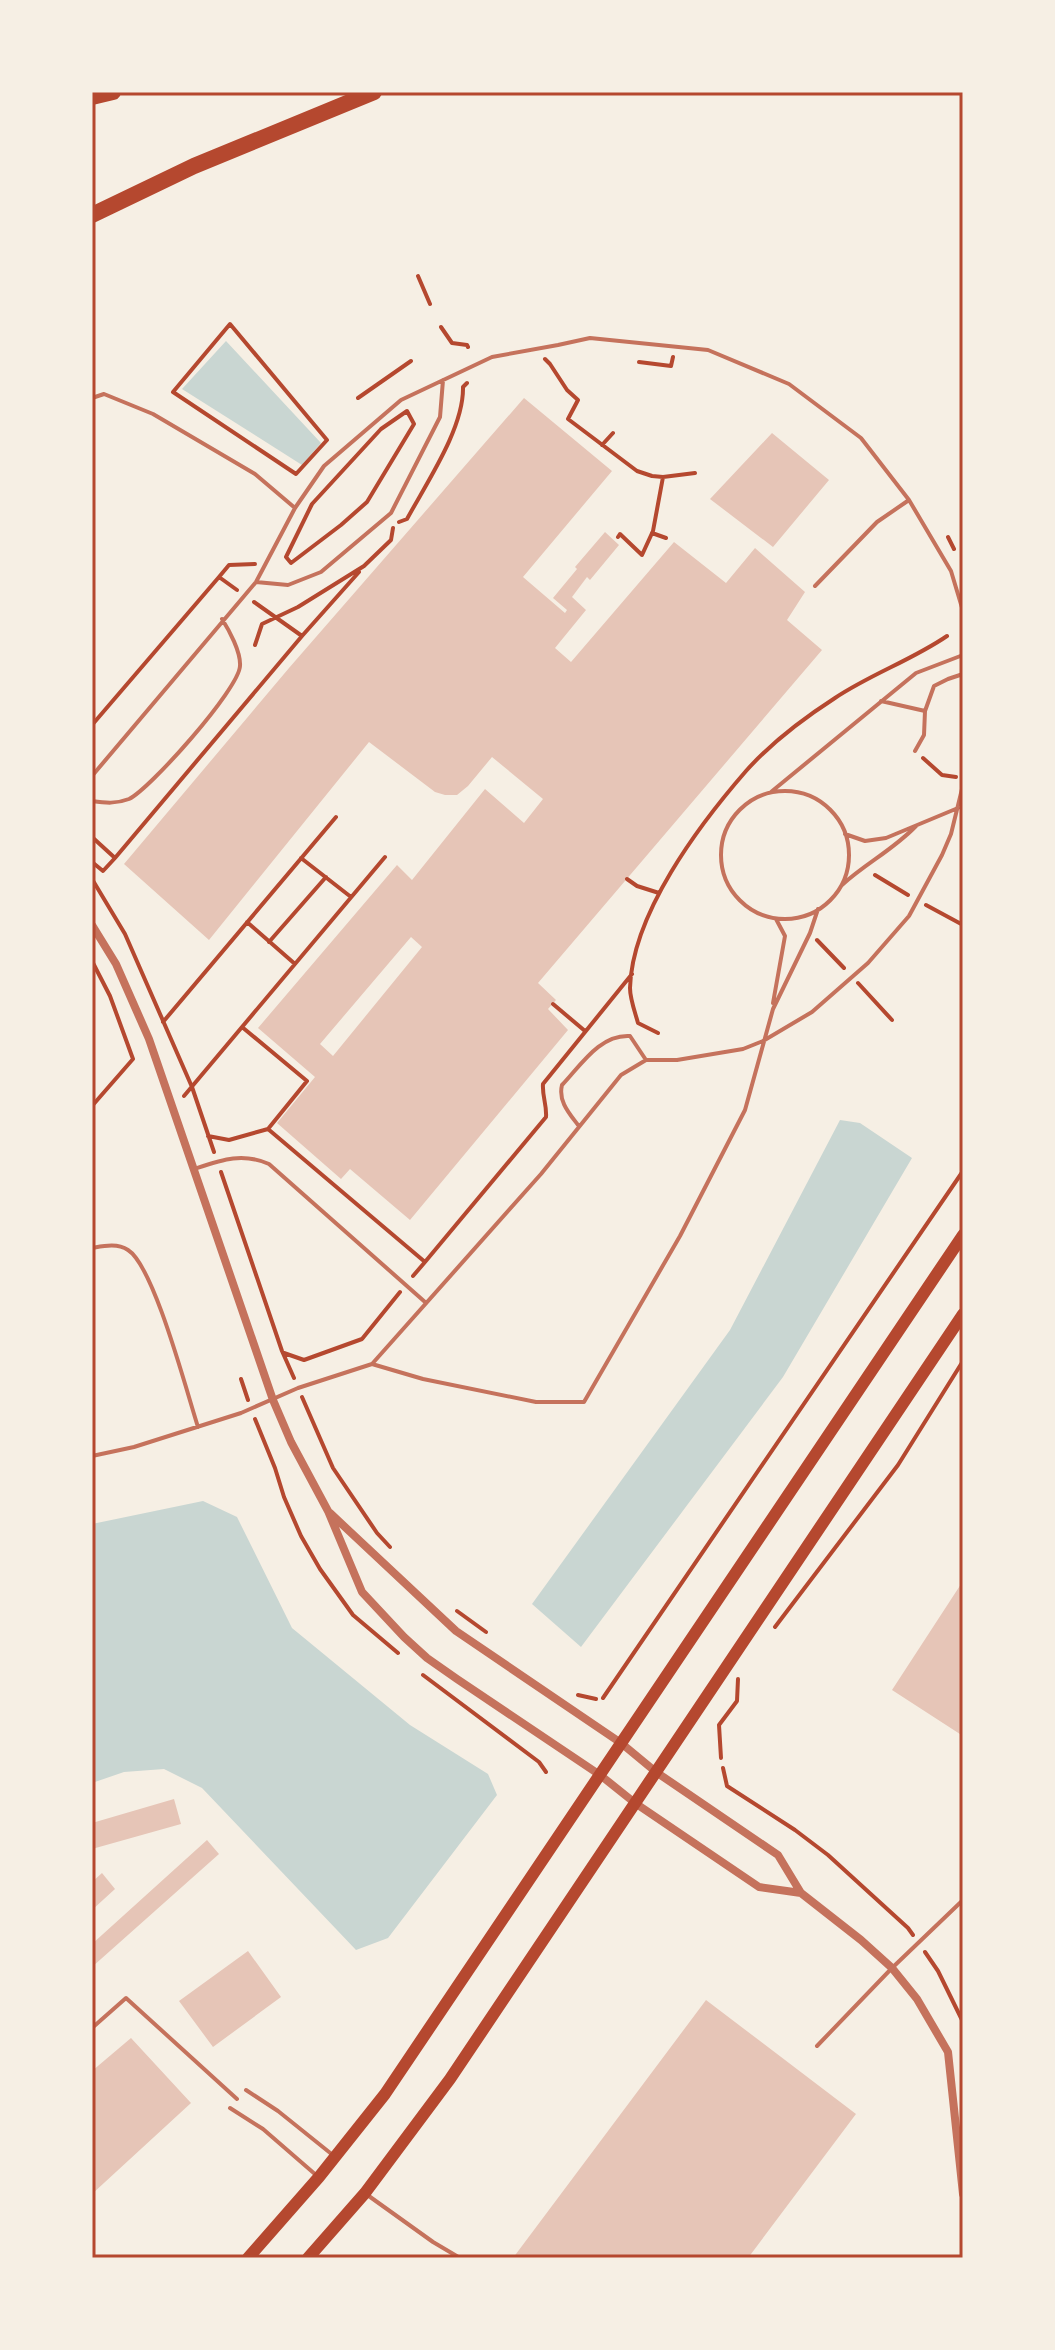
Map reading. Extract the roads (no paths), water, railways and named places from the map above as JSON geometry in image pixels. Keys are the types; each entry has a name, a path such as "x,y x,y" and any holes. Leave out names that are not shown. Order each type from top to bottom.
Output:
{"highway":[{"path":"92,97 113,92"},
{"path":"92,215 194,166 374,92"}],"main road":[{"path":"248,2258 336,2157 385,2094 963,1235"},
{"path":"308,2258 365,2193 450,2079 963,1314"}],"street":[{"path":"92,925 132,998 273,1400 291,1442 328,1511 362,1592 427,1658 600,1775 635,1803 759,1887 801,1893"},
{"path":"328,1511 456,1631 778,1855 801,1893 892,1968 917,1999 948,2052 958,2104 963,2194"}],"lane":[{"path":"92,776 256,582 295,508 324,466 401,400 492,357 590,338 708,350 789,384 861,438 909,500 951,571 963,611"},
{"path":"256,582 288,585 321,572 391,513 440,417 443,380"},
{"path":"92,398 104,394 153,414 255,474 295,508"},
{"path":"815,586 877,522 909,500"},
{"path":"92,801 115,804 132,798 152,781 227,695 240,666 232,634 222,619"},
{"path":"918,824 898,844 841,886 818,909 790,919 761,914 748,906 733,892 724,873 721,852 726,832 736,814 751,800 771,792 916,673 963,655"},
{"path":"915,751 924,735 925,711 934,686 963,674"},
{"path":"881,701 925,711"},
{"path":"92,1456 134,1447 241,1413 298,1388 372,1364 541,1174 621,1075 646,1060 677,1060 743,1049 763,1041 812,1012 868,963 909,916 942,855 951,834 963,785"},
{"path":"771,792 791,791 811,796 829,807 839,820 849,852 841,886"},
{"path":"845,834 865,841 886,838 958,808"},
{"path":"372,1364 423,1379 536,1402 584,1402 714,1174 745,1110 773,1009 810,933 818,909"},
{"path":"773,1009 785,936 775,918"},
{"path":"578,1126 564,1106 560,1091 562,1085 600,1045 611,1037 630,1036 646,1060"},
{"path":"194,1169 232,1157 254,1158 269,1164 426,1302"},
{"path":"92,1248 112,1244 130,1250 154,1289 198,1427"},
{"path":"817,2046 963,1900"},
{"path":"92,2028 126,1998 237,2099"},
{"path":"246,2090 336,2157"},
{"path":"230,2108 263,2129 319,2177"},
{"path":"365,2193 460,2258"}]}
